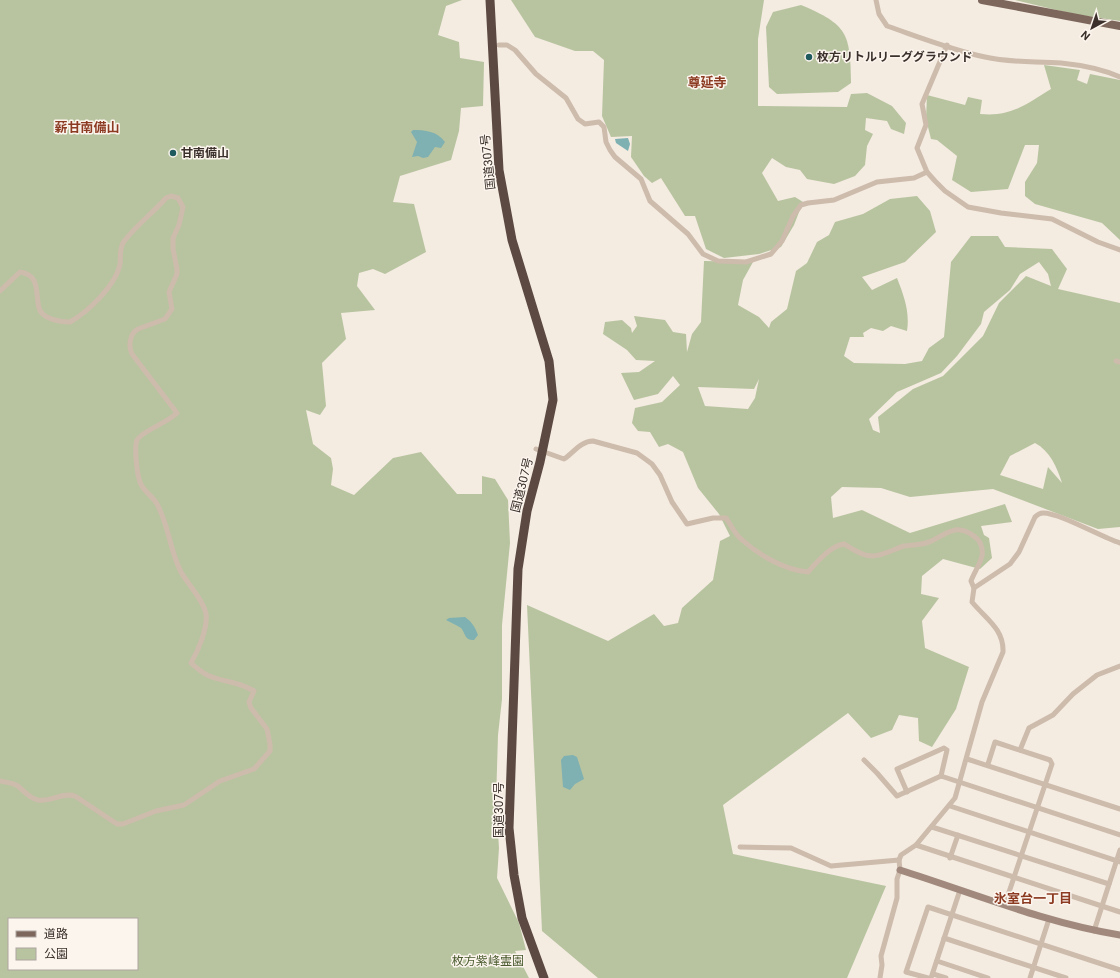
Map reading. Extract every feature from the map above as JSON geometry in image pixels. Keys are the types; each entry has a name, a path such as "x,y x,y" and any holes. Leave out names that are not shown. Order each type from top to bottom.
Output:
{"highway":[{"name":"国道307号","path":"490,0 499,170 512,240 549,361 553,400 539,450 518,569 509,828 514,875 522,918 544,978"}],"main road":[{"path":"982,0 1120,26"}],"street":[{"path":"876,0 879,14 887,26 986,58 1026,62 1061,63 1088,67 1120,77"},
{"path":"499,45 507,45 515,50 536,74 566,98 578,119 585,124 599,122 604,127 606,142 610,150 641,179 650,201 688,234 703,254 718,261 746,262 770,254 782,241 793,216 801,205 834,200 877,182 914,178 927,172"},
{"path":"946,45 922,104 923,116 926,125 917,148 927,172 945,191 968,207 1001,213 1052,219 1088,235 1098,242 1120,250"},
{"path":"0,291 20,272 26,273 31,277 38,290 39,309 42,313 56,320 70,322 95,302 113,279 120,265 121,248 130,235 166,198 171,196 178,198 181,202 182,213 173,238 173,249 178,269 169,292 172,309 165,319 134,331 131,338 130,351 177,413 170,420 142,434 137,441 135,453 139,480 141,486 157,503 174,557 206,612 206,619 198,650 191,662 204,674 239,683 254,691 249,702 251,708 267,729 270,744 270,751 249,773 227,778 184,805 156,811 123,824 117,824 75,796 69,794 57,799 39,800 30,797 17,785 0,781"},
{"path":"539,450 564,459 579,446 588,441 593,441 637,453 652,464 660,475 672,502 687,524 712,518 726,518 740,538 774,562 799,571 808,572 833,547 844,544 861,554 872,556 904,546 926,543 948,531 959,529 968,531 978,539 982,550 982,557 974,571 971,581 974,588 972,602 1000,632 1003,652 982,702 967,759 950,806 916,845 901,855 899,860 900,870 897,879 897,898 881,956 882,965 880,978"},
{"path":"974,588 1010,564 1019,552 1035,517 1039,513 1044,513 1063,519 1120,544"},
{"path":"1020,750 1029,728 1053,715 1073,694 1097,675 1120,666"},
{"path":"988,764 995,742 1050,760 1052,764 1005,904"},
{"path":"907,792 897,769 944,748 947,750 941,776"},
{"path":"967,759 988,764 1120,809"},
{"path":"864,760 878,773 897,796 941,776 959,784 1120,835"},
{"path":"950,806 1118,861"},
{"path":"932,827 1109,884"},
{"path":"950,858 958,835"},
{"path":"916,845 950,858 1120,912"},
{"path":"740,847 791,848 831,866 899,860"},
{"path":"1094,931 1118,861 1120,850"},
{"path":"900,870 1049,918 1094,931 1120,935"},
{"path":"946,978 932,976 960,890"},
{"path":"928,978 906,972 928,907 1120,970"},
{"path":"1030,978 1049,918"},
{"path":"944,938 1066,978"},
{"path":"937,961 988,978"}],"green space":[{"name":"枚方紫峰霊園","path":"0,0 462,0 446,6 438,35 459,42 460,58 484,62 483,106 461,108 459,131 451,160 400,176 393,202 414,204 426,252 385,274 373,269 359,273 357,286 375,310 341,313 346,339 322,363 326,406 320,415 306,410 313,444 331,458 333,469 331,485 354,495 393,458 421,452 457,494 482,494 482,476 495,479 508,500 510,543 502,625 502,699 498,735 496,802 499,848 497,878 519,923 526,950 515,951 529,978 0,978"},
{"path":"511,0 764,0 758,39 758,106 847,107 851,94 867,93 892,106 906,123 904,134 891,129 887,121 866,118 865,130 873,134 867,146 865,165 855,176 834,184 807,179 800,170 786,167 772,158 762,173 778,201 795,197 803,202 794,225 781,247 759,254 724,258 706,249 695,216 685,216 661,178 652,183 644,176 631,157 632,136 611,137 602,116 604,60 593,51 575,51 535,37"},
{"path":"1015,0 1120,0 1120,21 1073,14"},
{"name":"枚方リトルリーググラウンド","path":"801,5 817,12 837,25 847,42 851,83 838,92 777,94 769,87 766,27 773,12"},
{"path":"1044,65 1080,70 1077,80 1087,84 1090,74 1120,80 1120,240 1102,223 1035,204 1025,196 1025,182 1037,163 1039,145 1025,145 1008,189 971,192 952,180 957,156 937,140 931,139 926,119 927,95 965,105 968,97 982,100 980,114 1001,114 1009,112 1025,105 1051,89"},
{"path":"917,196 930,211 936,232 905,262 862,277 872,290 897,278 906,304 908,324 907,331 891,326 883,331 871,328 863,333 864,337 850,337 844,356 854,363 905,364 922,361 929,348 944,337 951,262 971,236 998,236 1005,247 1052,249 1067,269 1058,289 1120,303 1120,527 1098,529 993,489 910,497 881,488 842,487 831,497 833,518 862,510 910,533 1005,504 1012,522 981,526 984,535 989,538 992,558 980,569 943,559 922,576 921,594 939,598 922,621 925,648 969,667 956,709 932,747 919,741 918,718 899,715 892,730 871,738 848,713 723,805 733,854 886,886 847,978 598,978 542,931 527,605 608,641 654,614 664,626 678,623 682,608 713,580 720,541 730,536 719,514 698,488 683,452 668,444 659,447 650,432 638,431 632,423 635,408 662,402 680,385 673,376 658,394 634,400 621,373 639,372 655,361 636,360 627,350 603,334 605,322 622,320 631,328 632,333 637,326 634,316 665,320 673,332 686,334 687,352 692,334 701,322 704,261 753,262 743,280 738,305 759,317 769,328 771,322 787,309 796,271 807,263 817,242 829,235 835,222 863,214 890,199","holes":["1039,262 1048,274 1051,286 1026,276 999,303 983,336 943,376 913,389 878,417 880,433 873,430 869,419 897,392 941,373 957,356 981,324 984,312 1010,290 1020,274","759,379 755,398 748,409 705,406 698,387 754,389","1035,443 1049,455 1058,471 1062,483 1048,467 1043,489 1000,475 1010,456"]}],"water":[{"path":"413,130 435,133 445,142 441,148 435,147 428,157 412,157 417,142 411,132"},
{"path":"628,138 630,144 628,151 616,143 615,139"},
{"path":"465,617 473,625 478,635 474,640 468,639 461,628 446,620 449,618"},
{"path":"573,755 577,757 584,779 575,784 570,790 563,787 561,760 564,756"}],"place":[{"name":"枚方リトルリーググラウンド","path":"809,57"},
{"name":"甘南備山","path":"173,153"}],"district":[{"name":"尊延寺","path":"707,82"},
{"name":"薪甘南備山","path":"87,127"},
{"name":"氷室台一丁目","path":"1033,898"}]}
